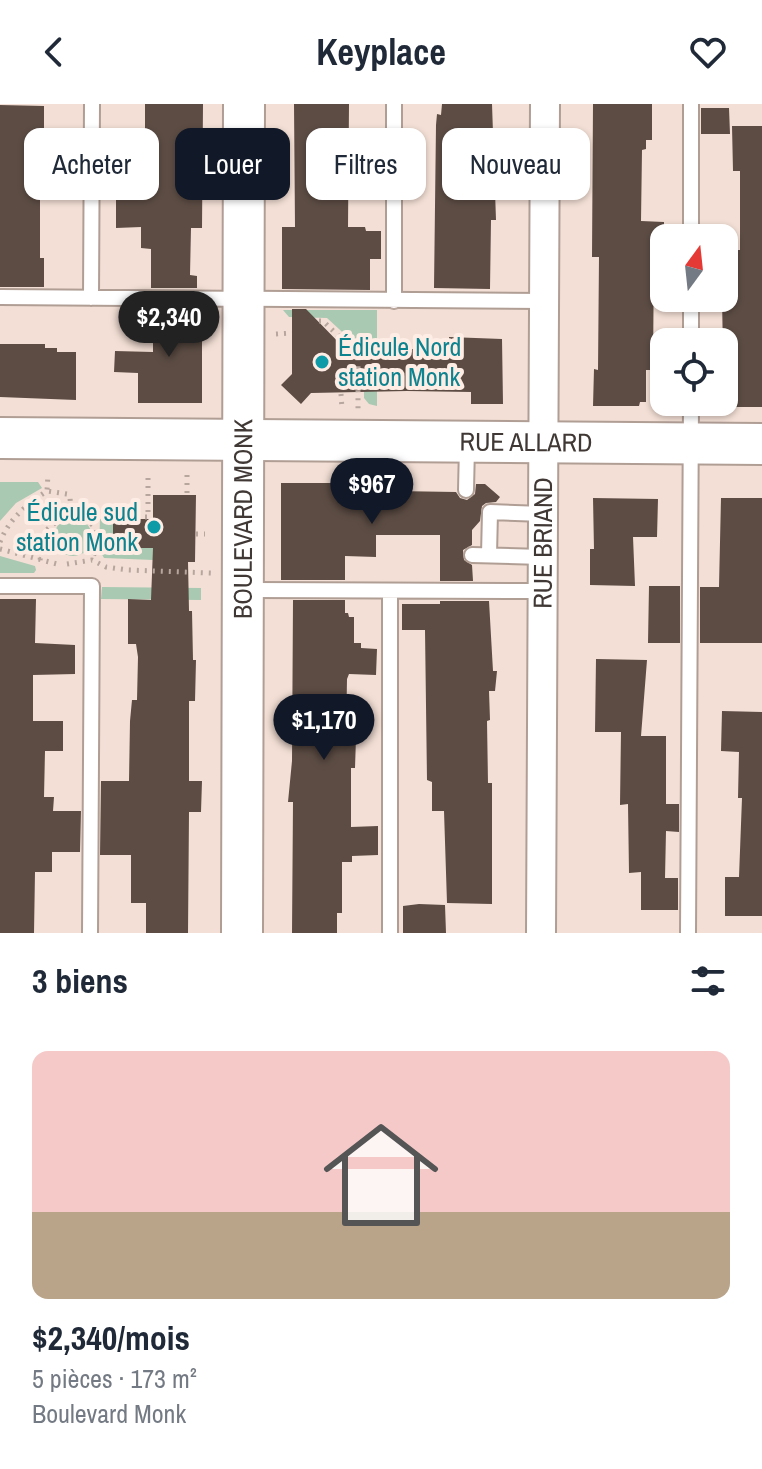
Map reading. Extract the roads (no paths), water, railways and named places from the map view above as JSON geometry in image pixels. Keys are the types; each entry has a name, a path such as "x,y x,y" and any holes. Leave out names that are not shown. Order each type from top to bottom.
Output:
{"street":[{"name":"BOULEVARD MONK","path":"242,933 227,581 243,440 244,104"},
{"name":"RUE BRIAND","path":"541,933 545,104"},
{"name":"RUE ALLARD","path":"0,438 762,444"}],"lane":[{"path":"91,298 92,104"},
{"path":"394,104 394,301"},
{"path":"691,104 691,224"},
{"path":"0,297 545,301"},
{"path":"688,933 691,416"},
{"path":"466,490 467,441"},
{"path":"489,555 490,512 543,514"},
{"path":"472,555 542,557"},
{"path":"227,581 390,591 542,591"},
{"path":"0,586 92,586 90,933"},
{"path":"390,591 390,933"}],"place":[{"name":"Édicule Nord station Monk","path":"322,362"},
{"name":"Édicule sud station Monk","path":"154,527"}]}
